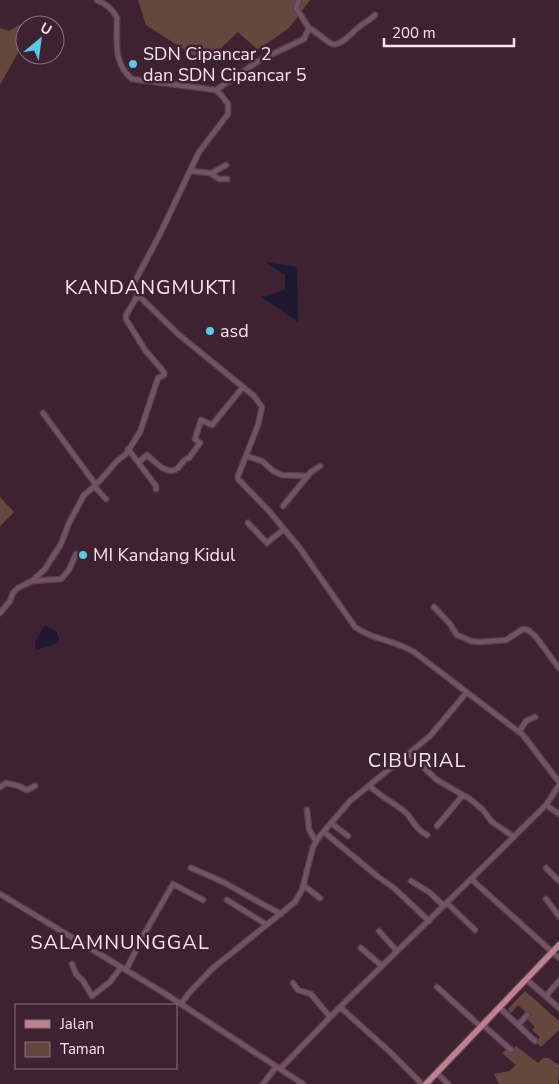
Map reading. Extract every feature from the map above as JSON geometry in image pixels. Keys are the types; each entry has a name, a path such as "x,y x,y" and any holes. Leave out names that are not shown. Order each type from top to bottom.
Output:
{"main road":[{"path":"426,1084 559,945"}],"street":[{"path":"97,0 115,13 117,18 117,58 122,70 132,79 216,90 228,104 228,114 199,152 160,234 132,285 138,295 178,334 254,396 262,407 258,425 238,479 284,529 355,627 363,633 408,647 519,732 528,741 559,784 546,805 263,1084"},
{"path":"299,0 296,8 309,28 322,35 328,42 336,44 375,15"},
{"path":"216,90 260,60 304,39 309,28"},
{"path":"212,174 226,165"},
{"path":"190,171 212,174 219,179 226,180"},
{"path":"0,613 18,588 32,581 45,569 58,550 80,500 128,449 140,432 158,378 164,375 164,372 145,350 126,319 126,314 138,295"},
{"path":"139,462 147,455 165,469 177,470 200,443 195,439 201,420 212,425 234,401 243,387"},
{"path":"43,413 106,499"},
{"path":"128,449 156,486 156,489"},
{"path":"246,456 262,462 273,472 282,475 308,476"},
{"path":"283,506 308,476 320,466"},
{"path":"248,523 267,543 284,529"},
{"path":"32,581 61,579 69,570 76,554"},
{"path":"434,607 450,624 457,635 480,642 506,640 523,629 528,630 536,637 559,668"},
{"path":"181,1004 213,968 297,900 316,842 331,823 350,801 410,754 438,728 467,692"},
{"path":"519,732 526,721 535,717"},
{"path":"410,754 437,780 463,795 483,810 492,822 514,837"},
{"path":"0,788 6,783 20,786 26,790 35,786"},
{"path":"370,786 404,811 420,831 427,835"},
{"path":"437,826 463,795"},
{"path":"546,805 559,814"},
{"path":"307,810 309,829 316,842"},
{"path":"331,823 348,836"},
{"path":"324,832 394,888 429,921"},
{"path":"191,868 257,900 273,912 281,914"},
{"path":"546,868 559,881"},
{"path":"471,879 559,958"},
{"path":"411,881 446,904 475,930"},
{"path":"126,970 173,884 203,900"},
{"path":"303,885 320,898"},
{"path":"0,894 181,1004 303,1084"},
{"path":"546,899 559,916"},
{"path":"227,900 267,925"},
{"path":"379,931 397,951"},
{"path":"361,948 382,966"},
{"path":"72,964 76,974 83,981 92,996 110,982 121,967"},
{"path":"527,980 559,1008"},
{"path":"546,996 559,981"},
{"path":"293,983 298,990 311,994 330,1017"},
{"path":"437,988 511,1050"},
{"path":"340,1007 422,1084"},
{"path":"500,1008 535,1041"},
{"path":"518,1025 527,1015"},
{"path":"437,1073 448,1084"}],"green space":[{"path":"138,0 310,0 289,28 258,50 238,32 205,63 146,25"},
{"path":"0,28 9,31 15,28 15,58 0,85"},
{"path":"0,497 14,512 0,526"},
{"path":"525,991 559,1021 559,1030 541,1047 536,1042 540,1037 532,1030 535,1027 526,1018 529,1015 518,1005 511,1013 508,1009"},
{"path":"516,1046 538,1063 543,1058 548,1058 559,1065 558,1084 499,1084 494,1074 509,1071 516,1065 502,1053 509,1047 512,1050"}],"shaded area":[{"path":"265,262 297,267 298,322 261,297 285,290 285,275"},
{"path":"45,625 56,631 59,638 58,643 36,650 35,642"}],"place":[{"name":"SDN Cipancar 2 dan SDN Cipancar 5","path":"133,64"},
{"name":"asd","path":"210,331"},
{"name":"MI Kandang Kidul","path":"83,555"}],"district":[{"name":"KANDANGMUKTI","path":"151,287"},
{"name":"CIBURIAL","path":"417,760"},
{"name":"SALAMNUNGGAL","path":"120,942"}]}
